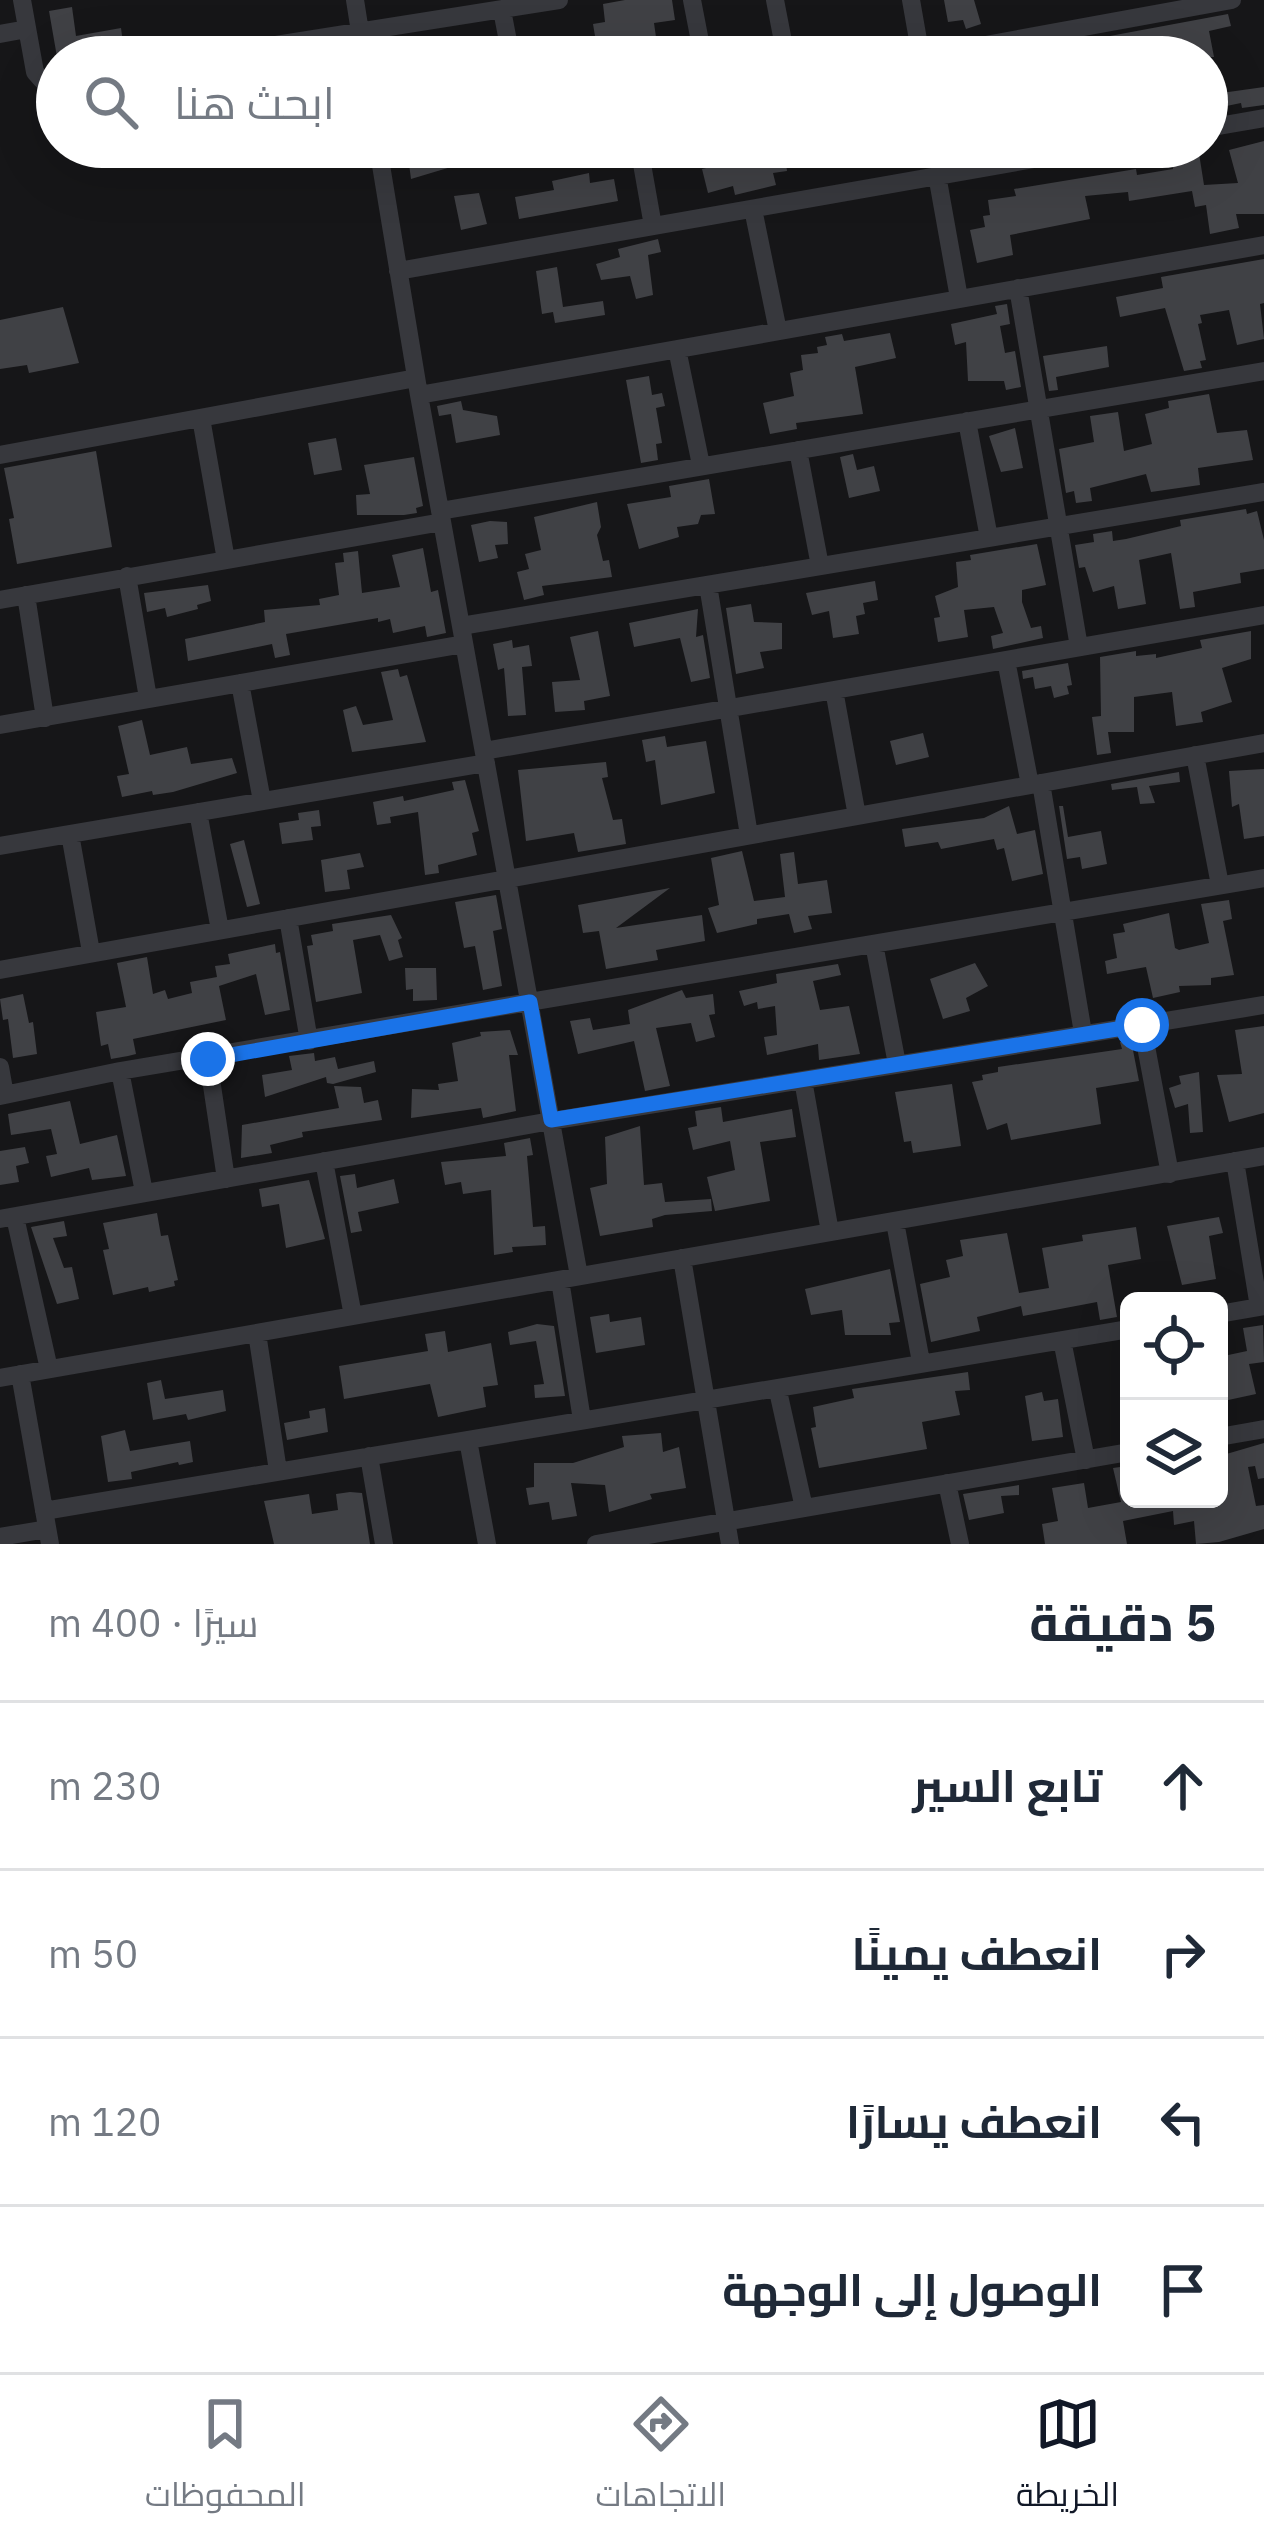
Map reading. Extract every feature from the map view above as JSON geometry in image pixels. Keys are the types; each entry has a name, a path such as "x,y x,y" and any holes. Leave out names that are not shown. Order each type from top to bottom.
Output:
{"street":[{"path":"22,0 36,68"},
{"path":"355,0 360,34"},
{"path":"346,36 559,0"},
{"path":"692,0 699,36"},
{"path":"776,0 782,36"},
{"path":"911,0 917,36"},
{"path":"1038,36 1232,0"},
{"path":"502,10 507,36"},
{"path":"0,34 27,29"},
{"path":"1228,124 1264,118"},
{"path":"382,168 551,1120 583,1420"},
{"path":"643,168 653,226"},
{"path":"398,271 972,168"},
{"path":"937,175 959,298"},
{"path":"753,209 778,331"},
{"path":"0,455 201,418 677,349 1264,245"},
{"path":"1018,289 1079,647"},
{"path":"677,349 701,465"},
{"path":"0,600 701,465 1264,371"},
{"path":"201,418 226,560"},
{"path":"967,421 989,538"},
{"path":"799,450 820,566"},
{"path":"0,725 240,683 708,585 1264,492"},
{"path":"127,576 148,698"},
{"path":"708,585 749,835"},
{"path":"26,595 45,718"},
{"path":"0,846 262,801 729,708 1264,615"},
{"path":"1006,660 1065,914 1083,1034"},
{"path":"240,683 262,801"},
{"path":"834,690 856,816"},
{"path":"0,970 1264,743"},
{"path":"1195,755 1220,885"},
{"path":"198,812 220,930"},
{"path":"70,834 91,952"},
{"path":"0,1067 3,1095 120,1071 1264,878"},
{"path":"288,918 309,1041"},
{"path":"874,944 897,1064"},
{"path":"49,1370 7,1218 551,1120 1264,1005"},
{"path":"1142,1025 1170,1174"},
{"path":"208,1059 226,1179"},
{"path":"120,1071 144,1192"},
{"path":"803,1080 830,1232"},
{"path":"0,1378 1264,1156"},
{"path":"324,1161 353,1316"},
{"path":"1228,1312 1262,1306 1235,1161"},
{"path":"896,1222 921,1362"},
{"path":"682,1258 730,1544"},
{"path":"0,1537 278,1471 1120,1330"},
{"path":"257,1333 278,1471"},
{"path":"1062,1340 1086,1460"},
{"path":"20,1374 47,1528"},
{"path":"778,1390 804,1508"},
{"path":"1228,1435 1264,1429"},
{"path":"468,1440 488,1544"},
{"path":"605,1543 1120,1454"},
{"path":"369,1456 384,1544"},
{"path":"947,1484 960,1544"}],"building":[{"path":"672,0 675,20 654,23 656,36 595,36 593,24 605,22 603,4"},
{"path":"944,0 974,0 981,24 966,29 963,20 948,22"},
{"path":"72,7 76,36 53,36 49,11"},
{"path":"1228,14 1231,26 1209,31 1210,36 1110,36"},
{"path":"121,28 122,36 76,36"},
{"path":"1264,87 1264,105 1228,106 1228,92"},
{"path":"1264,141 1264,214 1236,214 1239,228 1210,234 1206,205 1195,207 1192,191 1129,201 1128,192 1085,196 1090,219 1010,235 1013,255 977,263 970,230 985,227 983,216 990,215 988,200 1016,196 1014,189 1136,169 1137,175 1201,168 1204,185 1238,183 1229,150"},
{"path":"410,168 448,168 411,179"},
{"path":"702,169 787,171 773,173 776,185 735,195 733,186 708,193"},
{"path":"589,173 590,183 614,179 618,201 519,219 515,197 554,190 552,181"},
{"path":"479,193 487,224 461,230 454,196"},
{"path":"658,239 661,252 648,255 653,295 636,299 630,276 601,280 596,264 620,257 618,249"},
{"path":"1264,259 1264,303 1260,304 1264,339 1237,345 1229,310 1200,315 1206,360 1200,361 1202,368 1184,371 1165,308 1120,317 1116,297 1163,288 1161,277"},
{"path":"557,267 563,307 603,301 605,315 555,323 553,312 542,314 536,271"},
{"path":"1007,304 1010,324 1000,326 1005,353 1015,351 1021,387 1006,390 1004,381 968,381 966,342 955,345 951,324 997,314 995,306"},
{"path":"63,307 79,363 29,373 27,365 0,369 0,320"},
{"path":"890,333 896,358 855,367 863,414 796,423 797,429 770,434 763,403 794,396 790,373 803,370 801,355 818,353 817,347 827,345 825,337 842,334 844,341"},
{"path":"1107,346 1109,367 1056,377 1058,390 1049,391 1043,356"},
{"path":"649,376 652,395 662,393 665,406 656,408 662,443 656,444 658,460 641,463 626,380"},
{"path":"1209,394 1217,433 1247,430 1253,460 1198,468 1200,485 1151,492 1146,474 1090,488 1092,501 1076,503 1074,491 1066,493 1059,449 1094,442 1090,416 1118,412 1124,451 1152,444 1145,414 1169,408 1168,401"},
{"path":"461,401 463,410 497,416 500,435 456,443 451,414 439,416 437,406"},
{"path":"1015,428 1023,468 1001,472 989,436"},
{"path":"336,438 342,470 314,475 308,443"},
{"path":"96,451 112,547 17,564 4,468"},
{"path":"853,454 857,470 874,466 880,491 849,498 840,457"},
{"path":"414,457 423,506 416,508 417,513 357,515 356,495 370,494 364,465"},
{"path":"709,479 715,514 701,515 698,524 677,527 679,537 639,549 627,504 671,497 669,486"},
{"path":"597,502 601,527 597,535 612,577 542,586 544,595 524,600 517,572 529,569 525,554 541,550 534,517"},
{"path":"1246,509 1247,514 1257,511 1264,569 1240,573 1241,583 1193,592 1195,607 1180,609 1171,553 1139,560 1146,604 1118,609 1114,586 1093,592 1085,567 1079,568 1075,545 1094,542 1093,534 1112,531 1113,541 1126,539 1181,526 1180,520"},
{"path":"507,522 508,544 495,545 498,558 479,562 471,525"},
{"path":"1037,544 1046,585 1022,590 1022,602 1031,628 1041,626 1043,638 993,649 991,636 1003,633 994,607 964,610 968,637 938,642 934,618 940,617 935,596 958,587 956,562 971,560 970,555"},
{"path":"423,548 431,592 438,590 446,633 427,637 425,626 393,633 390,619 378,622 378,618 286,634 290,655 275,658 272,644 188,661 185,639 265,622 264,610 320,605 319,599 339,595 335,563 344,562 343,553 358,551 362,593 400,587 392,555"},
{"path":"875,581 878,600 863,603 865,614 856,616 859,634 833,638 829,611 812,615 806,593"},
{"path":"208,585 211,601 197,605 198,609 167,617 165,608 147,612 144,593"},
{"path":"751,604 754,622 782,623 782,649 760,652 764,668 736,674 726,608"},
{"path":"698,609 696,637 703,635 710,678 691,682 680,638 634,647 629,623"},
{"path":"598,631 610,696 584,701 585,710 555,712 552,682 580,680 570,637"},
{"path":"1251,631 1251,659 1222,668 1232,702 1201,712 1203,722 1176,726 1172,692 1134,697 1134,732 1108,732 1111,753 1097,755 1092,717 1101,716 1100,657 1136,651 1136,656 1156,654 1156,658 1202,648 1200,640"},
{"path":"512,640 513,648 529,645 532,666 522,667 526,715 508,716 504,668 498,670 493,644"},
{"path":"1068,663 1069,694 1054,698 1051,686 1035,689 1033,677 1023,679 1022,671"},
{"path":"398,669 400,677 407,675 426,742 352,752 343,710 356,706 363,725 393,720 381,672"},
{"path":"142,720 150,755 187,747 191,764 232,758 237,773 173,792 122,797 117,776 129,774 118,726"},
{"path":"923,733 929,757 896,765 890,741"},
{"path":"665,736 667,747 706,741 715,793 661,805 655,760 646,762 642,740"},
{"path":"606,762 608,777 602,778 613,820 622,819 626,844 578,852 574,833 526,841 518,770"},
{"path":"1264,769 1264,836 1244,839 1239,804 1232,807 1229,771"},
{"path":"1179,772 1180,782 1149,786 1155,803 1140,804 1137,787 1112,790 1111,784"},
{"path":"465,780 479,831 472,833 477,855 438,865 439,873 425,875 418,812 390,817 391,823 377,825 373,802 454,790 452,782"},
{"path":"1009,806 1017,834 1035,830 1043,874 1012,881 1004,848 997,850 994,839 941,849 938,842 905,847 902,829 984,818"},
{"path":"1059,806 1063,806 1068,837 1101,831 1107,864 1082,869 1080,857 1067,859"},
{"path":"319,810 321,826 311,827 313,840 282,844 279,823 299,820 298,813"},
{"path":"244,840 260,904 247,907 230,844"},
{"path":"742,851 754,901 785,897 780,854 794,852 798,884 827,880 832,913 808,916 812,929 794,933 789,914 717,933 708,908 719,905 711,858"},
{"path":"360,853 364,867 347,870 350,889 325,892 321,860"},
{"path":"670,888 616,928 702,915 705,941 656,950 658,960 606,969 599,931 583,933 578,905"},
{"path":"496,895 502,929 493,931 502,986 483,990 475,946 464,948 455,902"},
{"path":"1229,900 1232,919 1223,921 1234,975 1211,978 1211,985 1179,986 1180,992 1153,998 1146,967 1107,974 1105,961 1117,958 1113,934 1125,932 1123,924 1169,913 1179,950 1209,943 1201,904"},
{"path":"391,915 402,938 398,940 403,957 389,961 380,935 353,940 362,993 316,1002 307,946 313,945 311,935 333,931 332,924"},
{"path":"275,944 290,1010 265,1015 256,974 219,986 226,1020 133,1039 136,1054 128,1056 111,1059 108,1044 101,1046 96,1012 126,1007 117,963 147,957 153,994 165,990 168,999 192,993 190,982 217,977 215,966 230,964 228,954"},
{"path":"975,963 988,986 966,998 970,1011 943,1019 930,979"},
{"path":"838,964 841,975 813,981 820,1010 849,1006 860,1054 819,1060 818,1044 767,1055 764,1037 777,1035 775,1006 758,1009 757,1002 744,1006 739,991 777,983 776,974"},
{"path":"405,968 436,968 437,1000 413,1001 413,989 406,990"},
{"path":"682,990 686,998 713,994 715,1014 709,1015 715,1037 696,1042 691,1023 656,1028 670,1086 645,1091 634,1041 578,1054 570,1021 590,1018 593,1030 630,1024 628,1010"},
{"path":"23,994 37,1054 13,1058 0,999"},
{"path":"1264,1026 1264,1113 1229,1122 1217,1075 1242,1074 1235,1030"},
{"path":"510,1030 518,1055 509,1055 516,1111 483,1118 481,1108 411,1118 412,1089 439,1090 438,1084 458,1081 452,1043 481,1036 480,1032"},
{"path":"1131,1040 1139,1081 1096,1088 1101,1124 1011,1140 1007,1123 987,1130 972,1082 983,1080 982,1075 998,1072 998,1067 1122,1049 1120,1042"},
{"path":"314,1053 315,1061 335,1057 338,1069 374,1061 376,1072 333,1084 326,1077 265,1097 262,1075 292,1070 289,1056"},
{"path":"1199,1072 1203,1132 1190,1133 1188,1104 1175,1108 1169,1088 1181,1084 1179,1076"},
{"path":"952,1084 961,1146 913,1153 911,1141 904,1142 895,1092"},
{"path":"334,1086 361,1087 364,1103 378,1100 382,1120 302,1132 303,1137 270,1145 272,1153 241,1158 242,1125 339,1108"},
{"path":"70,1101 80,1144 117,1135 126,1176 92,1180 89,1168 51,1177 46,1156 57,1154 51,1129 11,1135 8,1114"},
{"path":"721,1107 723,1122 792,1109 796,1137 760,1142 770,1201 715,1211 707,1177 735,1170 730,1141 693,1150 688,1128 697,1126 695,1111"},
{"path":"640,1126 644,1185 662,1183 665,1202 711,1199 712,1211 665,1215 652,1219 653,1227 600,1236 590,1188 607,1184 605,1137"},
{"path":"530,1138 533,1155 527,1156 533,1227 545,1226 546,1245 512,1247 513,1252 494,1255 491,1190 463,1194 461,1182 445,1185 441,1162 506,1156 504,1143"},
{"path":"25,1147 29,1163 16,1166 19,1182 0,1185 0,1151"},
{"path":"355,1174 357,1188 394,1179 399,1203 358,1212 362,1231 351,1233 340,1176"},
{"path":"309,1180 325,1239 286,1248 279,1204 262,1207 259,1189"},
{"path":"157,1213 161,1236 168,1235 178,1280 175,1286 113,1295 103,1250 109,1249 103,1223"},
{"path":"1219,1217 1223,1233 1209,1236 1216,1279 1182,1285 1167,1226"},
{"path":"64,1221 67,1236 53,1238 64,1268 72,1267 79,1299 57,1304 31,1227"},
{"path":"1136,1227 1141,1259 1108,1265 1117,1317 1100,1320 1097,1302 1023,1316 1021,1306 977,1317 980,1331 931,1342 920,1284 950,1277 946,1260 963,1256 960,1240 1007,1233 1019,1293 1049,1288 1042,1248 1083,1241 1082,1235"},
{"path":"890,1269 900,1322 889,1323 891,1335 845,1335 842,1310 811,1315 805,1289"},
{"path":"609,1314 610,1322 641,1317 645,1345 596,1353 590,1317"},
{"path":"537,1324 554,1326 565,1396 535,1398 534,1385 544,1384 536,1341 510,1345 508,1332"},
{"path":"1263,1325 1264,1362 1249,1364 1256,1394 1228,1400 1228,1355 1247,1351 1243,1328"},
{"path":"445,1331 448,1352 491,1343 498,1385 483,1387 486,1407 438,1417 430,1384 344,1399 339,1366 428,1351 425,1334"},
{"path":"968,1372 970,1390 955,1391 960,1415 922,1422 927,1449 819,1468 811,1428 816,1427 813,1407 854,1398 852,1389"},
{"path":"161,1380 165,1399 223,1390 226,1411 188,1420 186,1414 153,1420 147,1383"},
{"path":"1042,1392 1044,1401 1058,1399 1063,1437 1032,1441 1025,1396"},
{"path":"325,1408 328,1432 287,1440 284,1423 310,1418 309,1411"},
{"path":"125,1430 130,1451 190,1441 193,1462 131,1472 132,1479 108,1482 101,1436"},
{"path":"661,1433 663,1452 679,1447 686,1488 650,1494 652,1499 609,1512 605,1485 571,1483 577,1516 552,1520 549,1502 529,1505 526,1488 534,1487 534,1463 573,1463 624,1447 622,1436"},
{"path":"1264,1443 1264,1478 1258,1479 1255,1466 1248,1467 1256,1506 1264,1505 1264,1529 1196,1544 1194,1521 1174,1525 1173,1511 1123,1521 1127,1544 1045,1544 1042,1524 1058,1521 1052,1488 1084,1483 1088,1508 1120,1502 1120,1508 1228,1508 1228,1454"},
{"path":"1120,1467 1120,1498 1113,1468"},
{"path":"1019,1485 1019,1495 1001,1496 1004,1513 969,1520 963,1494"},
{"path":"362,1493 370,1544 274,1544 264,1501 309,1494 312,1514 338,1510 336,1494"}],"route":[{"path":"208,1059 530,1002 551,1120 1142,1025"}]}
